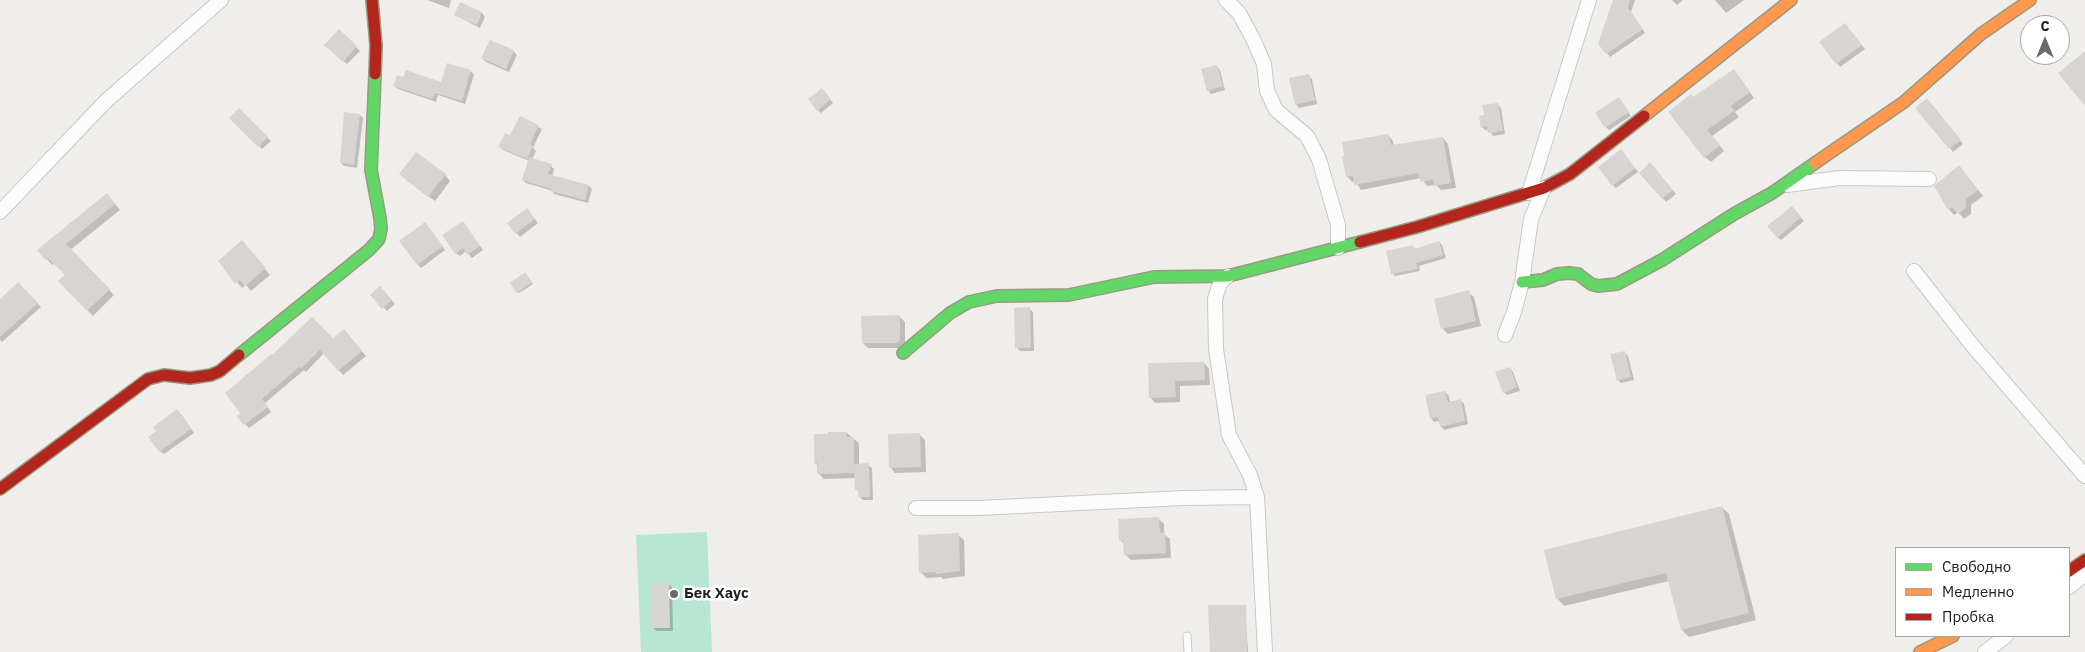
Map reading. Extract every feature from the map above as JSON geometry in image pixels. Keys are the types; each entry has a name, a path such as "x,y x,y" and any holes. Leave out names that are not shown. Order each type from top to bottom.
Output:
{"street":[{"path":"0,212 106,101 221,0"},
{"path":"0,488 148,379 164,375 190,378 211,375 220,370 369,250 378,239 381,229 380,218 371,170 376,45 372,0"},
{"path":"1226,0 1239,13 1253,39 1264,64 1267,91 1276,110 1307,136 1319,159 1338,225 1338,248"},
{"path":"1529,193 1589,0"},
{"path":"903,353 950,313 969,302 997,296 1069,295 1154,277 1228,276 1338,248 1544,188 1570,174 1791,0"},
{"path":"1522,282 1543,280 1557,274 1569,273 1578,274 1591,284 1598,286 1617,284 1662,260 1782,186 1904,102 1981,34 2030,0"},
{"path":"1782,186 1840,178 1928,178"},
{"path":"1505,335 1522,282 1531,219 1544,188"},
{"path":"1914,271 1972,346 2085,476"},
{"path":"1228,276 1220,283 1215,299 1216,349 1228,435 1250,475 1257,497 1265,652"},
{"path":"916,508 978,508 1184,498 1257,497"},
{"path":"2070,570 2085,560"},
{"path":"2070,586 2085,574"},
{"path":"1920,652 1951,637"},
{"path":"1985,652 2005,637"}],"lane":[{"path":"1187,636 1188,652"}],"green space":[{"name":"Бек Хаус","path":"707,532 712,652 641,652 636,535"}],"building":[{"path":"1613,0 1630,0 1628,8 1643,29 1606,54 1598,44"},
{"path":"460,2 482,12 477,25 454,15"},
{"path":"1845,23 1862,45 1836,64 1819,42"},
{"path":"339,29 357,46 343,62 324,45"},
{"path":"490,40 514,50 506,69 481,58"},
{"path":"2085,51 2085,106 2058,73"},
{"path":"447,63 471,70 462,101 435,93 432,99 393,86 397,75 403,77 406,70 441,82"},
{"path":"1217,65 1223,86 1207,91 1201,69"},
{"path":"1734,69 1750,92 1731,106 1734,111 1707,130 1720,145 1704,158 1668,112 1691,94 1693,97"},
{"path":"1309,74 1315,100 1295,105 1289,78"},
{"path":"822,88 831,99 817,111 808,99"},
{"path":"1619,97 1629,112 1605,128 1595,113"},
{"path":"1927,98 1961,140 1949,149 1915,108"},
{"path":"1498,103 1503,131 1488,133 1487,126 1481,127 1479,116 1484,115 1482,105"},
{"path":"239,108 268,137 258,147 229,118"},
{"path":"344,112 360,114 354,165 340,163"},
{"path":"520,116 539,125 530,144 533,146 527,159 498,147 505,133 510,135"},
{"path":"1388,134 1391,145 1443,137 1451,183 1434,186 1433,179 1420,182 1419,173 1354,185 1353,176 1346,177 1342,156 1344,156 1342,142"},
{"path":"1621,149 1635,168 1612,186 1598,167"},
{"path":"416,152 446,174 428,197 399,174"},
{"path":"529,157 552,164 548,174 589,185 585,200 550,191 552,189 522,180"},
{"path":"1650,162 1673,190 1662,199 1639,173"},
{"path":"1959,165 1978,190 1966,199 1966,208 1958,214 1952,207 1948,210 1934,186"},
{"path":"107,193 115,204 66,244 110,289 87,311 58,281 65,275 48,258 45,260 37,250"},
{"path":"1792,206 1801,217 1777,238 1767,226"},
{"path":"527,208 535,219 515,234 507,223"},
{"path":"463,221 480,246 467,255 463,248 455,254 442,235"},
{"path":"425,222 443,246 417,265 399,241"},
{"path":"242,240 266,268 245,286 240,280 235,284 218,261"},
{"path":"1439,241 1443,255 1416,263 1418,269 1391,274 1386,251 1413,245 1414,249"},
{"path":"525,272 532,282 517,293 510,283"},
{"path":"18,282 38,303 0,337 0,299"},
{"path":"380,286 392,300 382,309 370,295"},
{"path":"1469,290 1476,321 1441,329 1434,299"},
{"path":"1030,307 1031,348 1015,348 1014,308"},
{"path":"900,315 900,340 897,343 862,343 861,316"},
{"path":"312,317 333,338 344,329 362,351 338,371 320,350 301,369 299,367 262,399 268,407 244,425 236,416 240,413 225,393 272,355"},
{"path":"1625,351 1631,377 1617,381 1610,354"},
{"path":"1204,362 1205,380 1175,381 1176,397 1149,398 1148,363"},
{"path":"1510,367 1517,387 1503,393 1495,372"},
{"path":"1445,391 1448,402 1461,399 1465,421 1440,427 1438,417 1430,419 1425,395"},
{"path":"177,409 191,429 159,452 148,437 156,431 153,427"},
{"path":"828,432 847,432 847,437 854,437 854,473 817,474 817,463 814,463 814,434 828,434"},
{"path":"920,433 921,467 889,468 888,434"},
{"path":"869,463 870,497 858,497 858,490 855,490 854,464"},
{"path":"1722,506 1749,613 1681,630 1666,573 1556,599 1544,550"},
{"path":"1159,517 1160,533 1165,532 1166,553 1124,555 1123,541 1119,541 1118,519"},
{"path":"959,533 960,571 936,574 936,572 919,573 918,535"},
{"path":"652,583 669,583 670,628 652,628"},
{"path":"1208,605 1246,605 1247,652 1210,652"}],"traffic: fast":[{"path":"239,355 369,250 379,239 381,229 380,218 371,170 375,74"},
{"path":"1522,282 1543,280 1557,274 1569,273 1578,274 1591,284 1598,286 1617,284 1662,260 1734,214 1772,193 1815,163"},
{"path":"903,353 950,313 969,302 997,296 1069,295 1154,277 1228,276 1360,242"}],"traffic: slow":[{"path":"1644,116 1791,0"},
{"path":"1815,163 1904,102 1981,34 2030,0"},
{"path":"1920,652 1951,637"}],"traffic: jam":[{"path":"372,0 376,45 375,74"},
{"path":"1360,242 1417,227 1544,188 1570,174 1644,116"},
{"path":"0,489 148,379 164,375 190,378 211,375 220,371 239,355"},
{"path":"2070,570 2085,560"}],"place":[{"name":"Бек Хаус","path":"674,594"}]}
